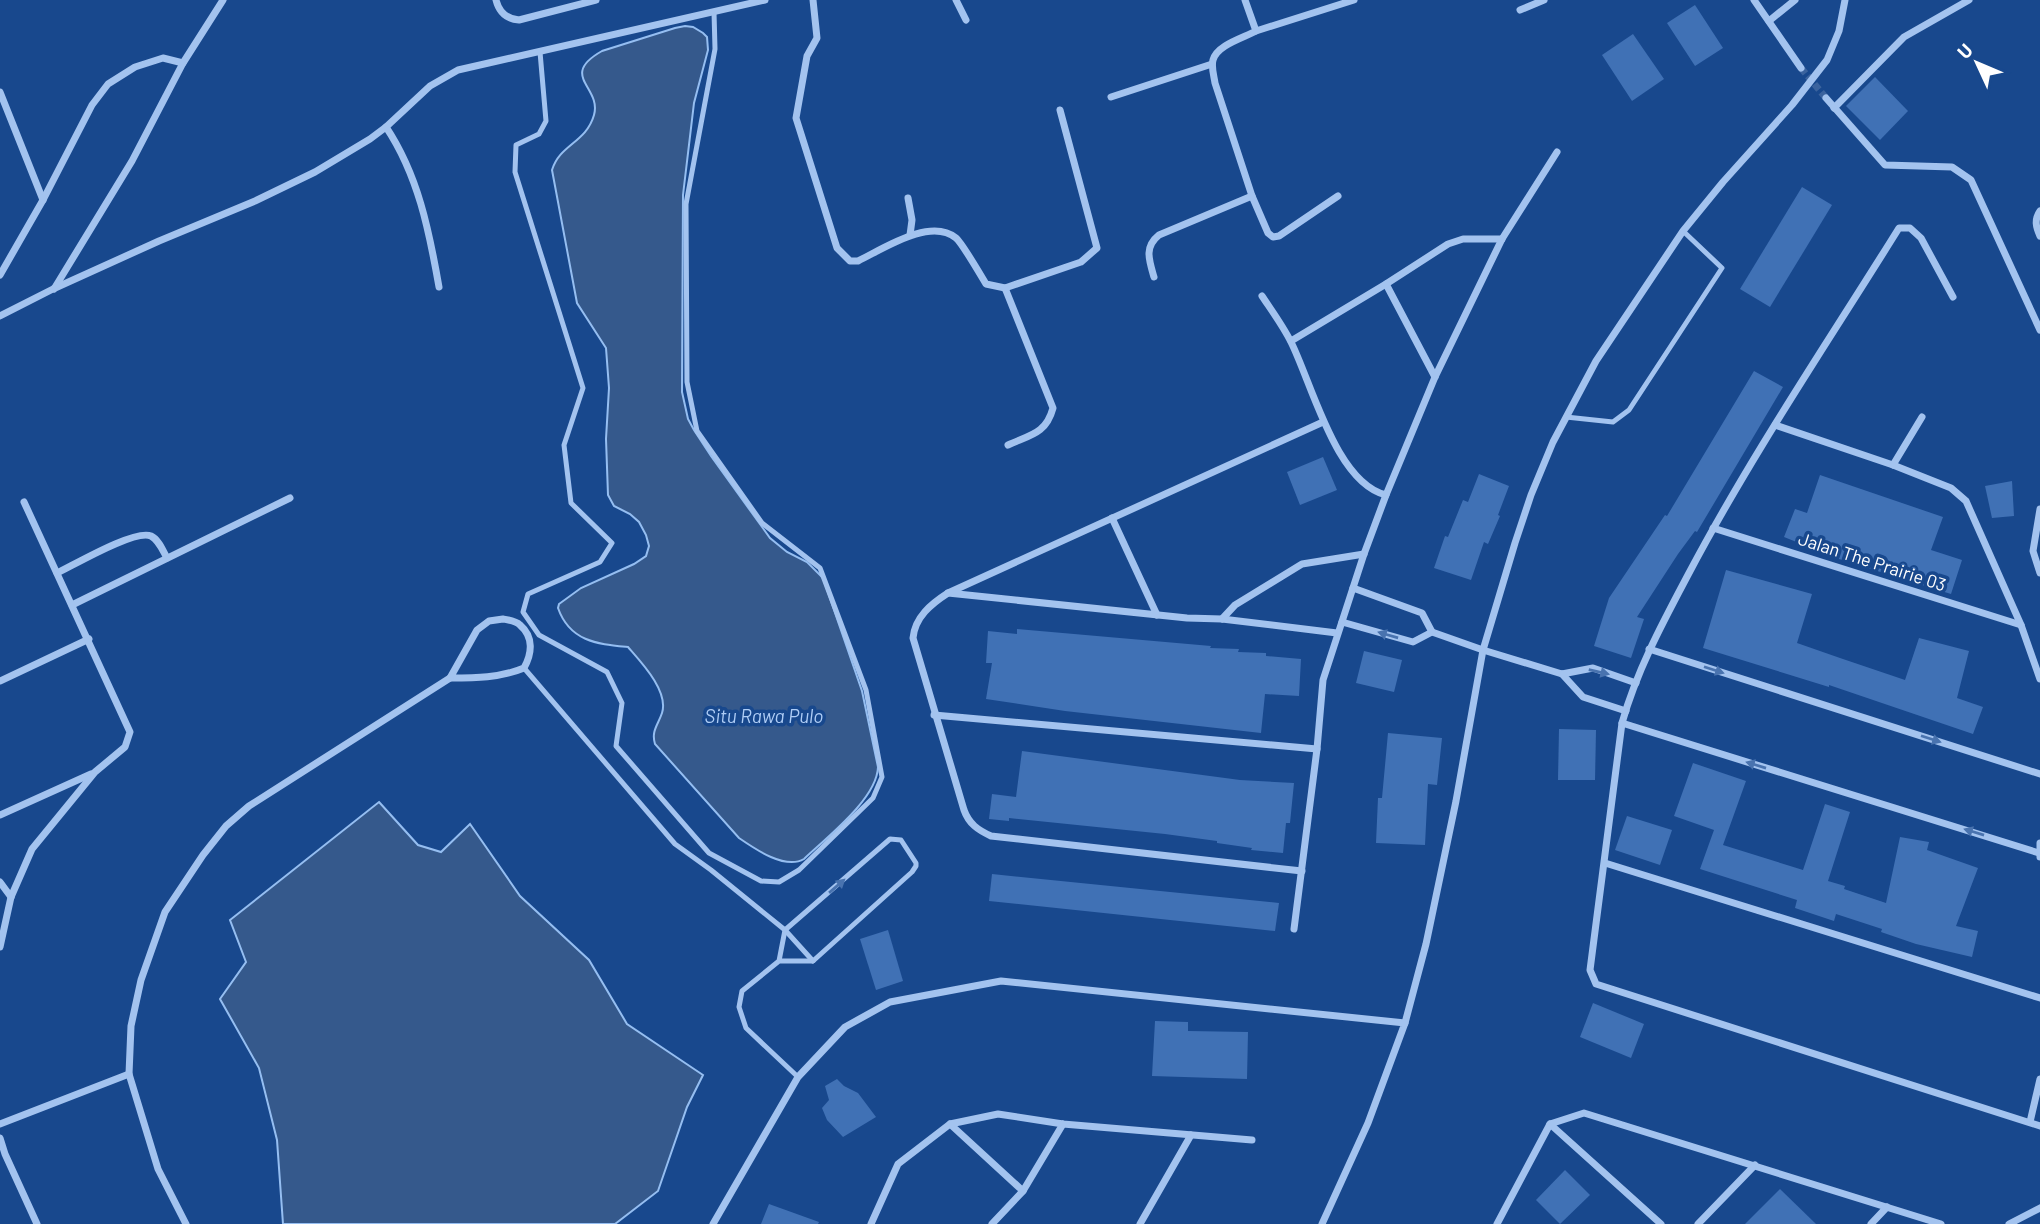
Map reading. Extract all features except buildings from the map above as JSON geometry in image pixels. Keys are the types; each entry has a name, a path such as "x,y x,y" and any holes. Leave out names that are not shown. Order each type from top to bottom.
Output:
{"street":[{"path":"53,289 132,161 183,63 223,0"},
{"path":"496,0 498,8 505,16 519,20 596,0"},
{"path":"0,316 53,289 293,183 345,155 386,127 430,86 458,70 765,0"},
{"path":"813,0 817,38 807,56 796,118 837,248 849,261 858,261 911,235 936,230 956,238 986,284 1005,288 1081,262 1097,248 1060,110"},
{"path":"956,0 966,20"},
{"path":"1245,0 1256,32"},
{"path":"1338,196 1279,236 1273,237 1268,233 1252,196 1215,83 1212,65 1213,58 1220,49 1256,32 1354,0"},
{"path":"1520,10 1544,0"},
{"path":"1754,0 1801,68"},
{"path":"1769,21 1796,0"},
{"path":"1322,1224 1368,1124 1405,1023 1429,931 1483,650 1531,495 1553,442 1596,361 1683,231 1827,60 1839,31 1845,0"},
{"path":"1834,108 1904,37 1969,0"},
{"path":"0,275 43,200 92,105 108,84 135,67 163,58 183,63"},
{"path":"1111,97 1212,65"},
{"path":"0,92 43,200"},
{"path":"1826,98 1885,165 1952,167 1971,180 2040,330"},
{"path":"386,127 400,148 416,185 431,239 439,286"},
{"path":"1294,929 1317,750 1323,680 1364,554 1436,377 1502,239 1558,152"},
{"path":"1154,277 1148,254 1152,240 1159,234 1252,196"},
{"path":"908,198 912,220 911,235"},
{"path":"2040,211 2036,218 2036,227 2040,236"},
{"path":"1953,297 1922,238 1910,228 1899,228 1713,528 1649,649 1622,723 1590,970 1596,984 2040,1126"},
{"path":"1291,341 1456,240 1502,239"},
{"path":"1386,284 1436,377"},
{"path":"1005,288 1053,408 1044,428 1008,445"},
{"path":"1262,296 1291,341 1323,422 1355,476 1368,488 1386,495"},
{"path":"1893,465 1922,417"},
{"path":"1302,871 991,836 974,827 966,816 934,715 914,630 918,620 933,602 948,593 1323,422"},
{"path":"1775,425 1893,465 1951,488 1966,501 2021,625 2040,679"},
{"path":"72,605 289,499"},
{"path":"0,947 11,898 32,849 95,772 125,747 130,732 24,502"},
{"path":"2040,509 2033,551 2040,573"},
{"path":"1112,518 1157,615"},
{"name":"Jalan The Prairie 03","path":"1713,528 2021,625"},
{"path":"57,573 127,538 140,535 154,538 167,558"},
{"path":"1222,619 1234,606 1302,564 1364,554"},
{"path":"1353,588 1422,613 1432,632 1483,650 1562,674 1593,668 1636,683"},
{"path":"948,593 1338,633"},
{"path":"186,1224 159,1169 129,1074 131,1026 141,979 165,912 202,855 226,826 249,806 450,678 477,630 489,621 503,619 519,623 528,636 531,652 524,668 509,674 450,678"},
{"path":"1342,622 1413,642 1432,632"},
{"path":"0,681 89,639"},
{"path":"1649,649 2040,774"},
{"path":"1562,674 1583,697 1626,711"},
{"path":"934,715 1317,750"},
{"path":"1622,723 2039,855 2040,843"},
{"path":"0,815 95,772"},
{"path":"1605,863 2040,998"},
{"path":"0,882 11,898"},
{"path":"713,1224 798,1077 845,1027 890,1002 1001,981 1405,1023"},
{"path":"0,1124 129,1074"},
{"path":"2030,1122 2040,1079"},
{"path":"1497,1224 1550,1124 1584,1113 1941,1224"},
{"path":"872,1223 898,1164 950,1124 998,1114 1063,1124 1252,1140"},
{"path":"950,1124 1023,1191"},
{"path":"992,1224 1023,1191 1063,1124"},
{"path":"1550,1124 1661,1224"},
{"path":"1140,1224 1191,1135"},
{"path":"0,1138 2,1155 37,1224"},
{"path":"1698,1224 1755,1166"},
{"path":"1871,1224 1887,1208"},
{"path":"2009,1224 2040,1208"}],"lane":[{"path":"540,52 546,121 539,134 516,145 515,172 583,388 564,445 571,503 611,543 600,562 528,594 523,612 539,635 607,671 622,703 616,746 709,853 761,881 779,882 799,870 873,798 883,777 866,690 820,568 762,523 697,431 693,416 687,382 686,204 715,49 714,12"},
{"path":"1566,417 1613,422 1629,410 1722,268 1683,231"},
{"path":"524,668 675,844 785,930 813,961"},
{"path":"779,961 785,930 890,839 901,840 915,860 916,866 813,961 779,961 742,991 739,1007 746,1028 798,1077"}],"water":[{"name":"Situ Rawa Pulo","path":"685,26 693,27 707,37 708,50 694,103 683,195 682,392 688,419 770,538 787,552 807,562 823,578 862,691 878,767 869,792 860,805 804,859 796,862 770,857 739,838 655,744 654,732 663,704 658,686 646,669 628,647 596,642 578,634 563,619 558,608 559,604 581,588 646,556 649,546 639,522 614,506 608,495 606,439 609,388 606,348 577,303 552,170 561,154 585,132 594,115 595,105 582,75 589,60 602,51"},
{"path":"379,802 418,845 441,852 470,824 520,896 589,960 627,1024 703,1075 687,1107 658,1191 615,1224 283,1224 277,1140 259,1068 220,999 246,962 230,920"}],"tunnel":[{"path":"1801,68 1826,98"}]}
